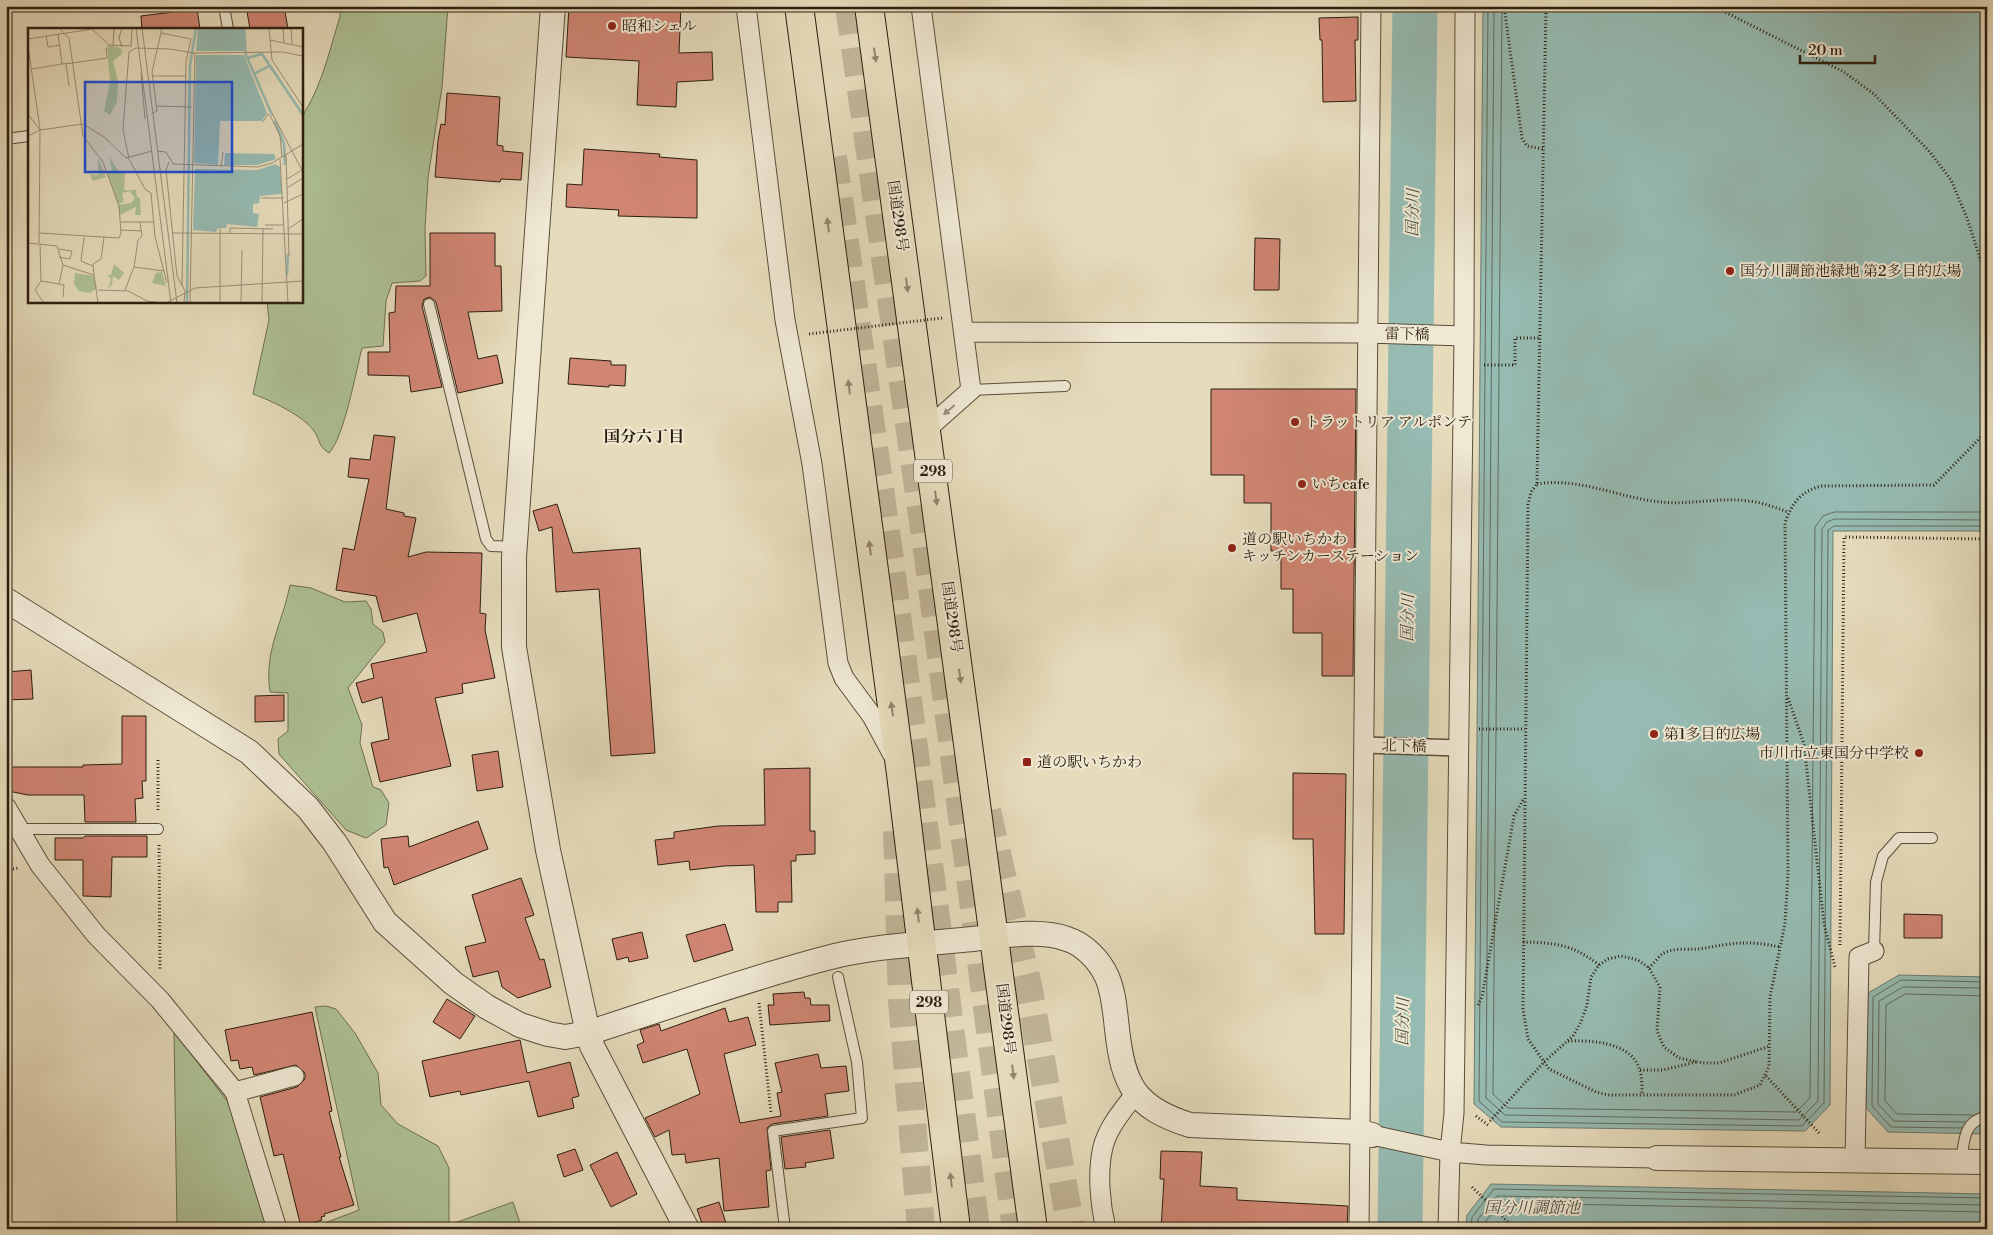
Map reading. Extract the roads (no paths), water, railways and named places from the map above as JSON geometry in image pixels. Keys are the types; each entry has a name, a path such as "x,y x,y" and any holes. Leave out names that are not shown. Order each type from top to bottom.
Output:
{"highway":[{"name":"298","path":"799,6 901,774 956,1229"},
{"name":"国道298号","path":"869,6 1033,1229"}],"street":[{"path":"554,6 515,547 514,647 548,850 588,1033 592,1046 687,1229"},
{"path":"746,6 785,320 812,464 838,663 844,678 885,738 901,774"},
{"path":"922,6 972,390 927,429"},
{"path":"1359,1229 1366,1133 1371,6"},
{"path":"1448,1229 1450,1152 1454,1113 1460,748 1465,6"},
{"name":"雷下橋","path":"964,332 1464,336"},
{"path":"6,600 249,752 308,808 335,843 385,922 453,983 487,1007 520,1025 548,1034 566,1037 588,1033 824,959 870,949 1045,934 1068,939 1095,957 1107,976 1114,1004 1118,1042 1124,1070 1135,1094 1148,1106 1162,1114 1190,1125 1366,1133 1450,1152 1486,1155 1987,1162"},
{"name":"北下橋","path":"1368,745 1460,748"},
{"path":"6,806 40,865 96,935 160,1000 236,1092 277,1229"},
{"path":"1855,1161 1859,957 1874,951"},
{"path":"236,1092 294,1076"},
{"path":"1106,1229 1101,1200 1103,1147 1114,1123 1135,1094"}],"lane":[{"path":"224,6 228,28"},
{"path":"6,140 28,136"},
{"path":"429,304 486,539 491,546 515,547"},
{"path":"972,390 1065,386"},
{"path":"19,829 158,829"},
{"path":"1874,951 1876,882 1884,856 1899,838 1932,838"},
{"path":"785,1229 773,1131 862,1118 857,1062 838,976"},
{"path":"1962,1162 1965,1133 1972,1122 1987,1117"}],"water":[{"path":"1483,6 1987,6 1987,531 1833,531 1830,1105 1805,1131 1501,1127 1474,1104"},
{"path":"1899,975 1987,977 1987,1134 1888,1132 1866,1108 1868,993"},
{"name":"国分川調節池","path":"1491,1184 1987,1194 1987,1229 1466,1229 1467,1215"}],"waterway":[{"name":"国分川","path":"1400,1229 1415,6"}],"tunnel":[{"path":"849,6 928,557 1016,1229"},
{"path":"833,157 890,560 976,1229"},
{"path":"987,811 1029,990 1071,1229"},
{"path":"897,831 902,1001 921,1229"}],"place":[{"name":"昭和シェル","path":"612,26"},
{"name":"国分川調節池緑地 第2多目的広場","path":"1730,271"},
{"name":"トラットリア アルポンテ","path":"1295,422"},
{"name":"いちcafe","path":"1302,484"},
{"name":"道の駅いちかわ キッチンカーステーション","path":"1232,548"},
{"name":"第1多目的広場","path":"1654,734"},
{"name":"市川市立東国分中学校","path":"1919,753"},
{"name":"道の駅いちかわ","path":"1027,762"}],"district":[{"name":"国分六丁目","path":"644,436"}]}
